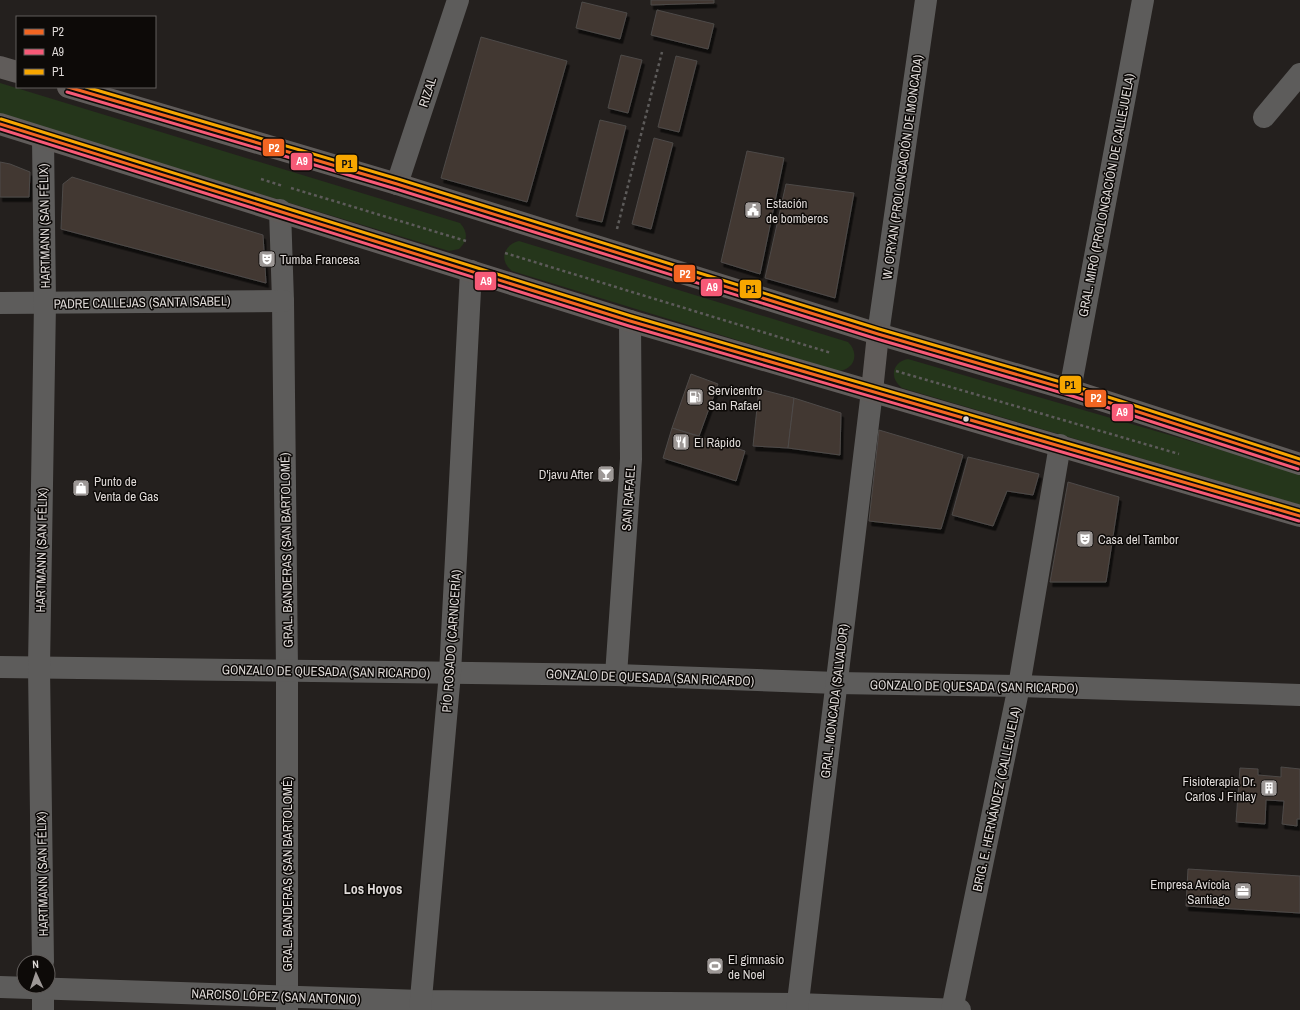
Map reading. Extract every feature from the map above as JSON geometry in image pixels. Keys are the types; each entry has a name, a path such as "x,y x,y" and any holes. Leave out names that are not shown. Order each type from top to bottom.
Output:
{"main road":[{"path":"0,67 16,72"},
{"path":"71,88 397,184 878,334 1070,390 1300,464"},
{"path":"0,124 630,320 1300,516"},
{"path":"872,391 878,334"}],"street":[{"name":"RIZAL","path":"397,184 458,0"},
{"name":"W. O'RYAN (PROLONGACIÓN DE MONCADA)","path":"878,334 926,0"},
{"name":"GRAL. MIRÓ (PROLONGACIÓN DE CALLEJUELA)","path":"1070,390 1143,0"},
{"path":"1264,117 1300,74"},
{"name":"HARTMANN (SAN FÉLIX)","path":"43,138 45,303 40,667 43,954"},
{"name":"GRAL. BANDERAS (SAN BARTOLOMÉ)","path":"280,210 283,301 287,670 286,1003"},
{"name":"PÍO ROSADO (CARNICERÍA)","path":"421,1005 450,673 471,271"},
{"name":"PADRE CALLEJAS (SANTA ISABEL)","path":"0,303 283,301"},
{"name":"SAN RAFAEL","path":"616,675 631,459 630,320"},
{"name":"GRAL. MONCADA (SALVADOR)","path":"797,1007 872,391"},
{"name":"BRIG. E. HERNÁNDEZ (CALLEJUELA)","path":"952,1010 1019,686 1060,445"},
{"name":"GONZALO DE QUESADA (SAN RICARDO)","path":"0,667 616,675 837,683 1019,686 1300,695"},
{"name":"NARCISO LÓPEZ (SAN ANTONIO)","path":"0,987 43,995 286,1003 797,1007 960,1010"}],"path":[{"path":"612,250 662,52"},
{"path":"505,253 831,353"},
{"path":"894,370 1185,456"}],"green space":[{"path":"0,83 460,223 466,233 465,240 459,249 449,251 0,116"},
{"path":"519,241 848,342 854,351 854,361 848,368 838,371 512,271 505,263 504,258 506,250 509,246"},
{"path":"908,359 1300,473 1300,505 902,388 895,380 894,371 898,363"}],"building":[{"path":"651,0 714,0 714,3 651,5"},
{"path":"582,2 627,13 620,39 576,28"},
{"path":"657,10 714,24 708,49 651,35"},
{"path":"481,37 567,61 527,202 441,178"},
{"path":"621,55 642,60 628,113 608,108"},
{"path":"676,56 697,61 679,132 658,127"},
{"path":"600,120 626,126 602,222 576,216"},
{"path":"654,138 673,143 651,229 632,224"},
{"name":"Estación de bomberos","path":"747,151 784,158 760,274 721,262"},
{"path":"0,162 10,164 30,172 29,197 0,197"},
{"path":"72,177 263,235 266,283 61,229 63,184"},
{"path":"786,184 854,193 835,298 765,278"},
{"path":"691,374 718,384 699,436 672,428"},
{"path":"759,389 794,398 788,448 753,446"},
{"path":"794,398 841,413 840,455 788,448"},
{"path":"672,428 745,451 736,481 663,458"},
{"path":"879,430 963,455 941,529 869,521"},
{"path":"968,457 1039,474 1033,495 1007,491 993,526 952,515"},
{"name":"Casa del Tambor","path":"1068,482 1119,497 1106,582 1050,582"},
{"name":"Fisioterapia Dr. Carlos J Finlay","path":"1281,767 1300,769 1300,819 1297,819 1297,826 1282,824 1284,801 1266,800 1265,824 1236,822 1240,768 1258,769 1258,775 1281,777"},
{"name":"Empresa Avícola Santiago","path":"1188,869 1300,876 1300,913 1186,906"}],"transit line":[{"name":"P2","path":"71,88 397,184 878,334 1070,390 1300,464"},
{"name":"P1","path":"89,88 398,179 879,329 1071,385 1300,459"},
{"name":"A9","path":"67,92 396,189 877,339 1069,395 1298,469"},
{"name":"P1","path":"1,119 631,316 1300,511"},
{"name":"P2","path":"0,124 630,321 1300,516"},
{"name":"A9","path":"0,129 629,326 1299,521"}],"place":[{"name":"Estación de bomberos","path":"753,210"},
{"name":"Tumba Francesa","path":"267,259"},
{"name":"Servicentro San Rafael","path":"695,397"},
{"name":"El Rápido","path":"681,442"},
{"name":"D'javu After","path":"606,474"},
{"name":"Punto de Venta de Gas","path":"81,488"},
{"name":"Casa del Tambor","path":"1085,539"},
{"name":"Fisioterapia Dr. Carlos J Finlay","path":"1269,788"},
{"name":"Empresa Avícola Santiago","path":"1243,891"},
{"name":"El gimnasio de Noel","path":"715,966"}],"district":[{"name":"Los Hoyos","path":"373,889"}]}
